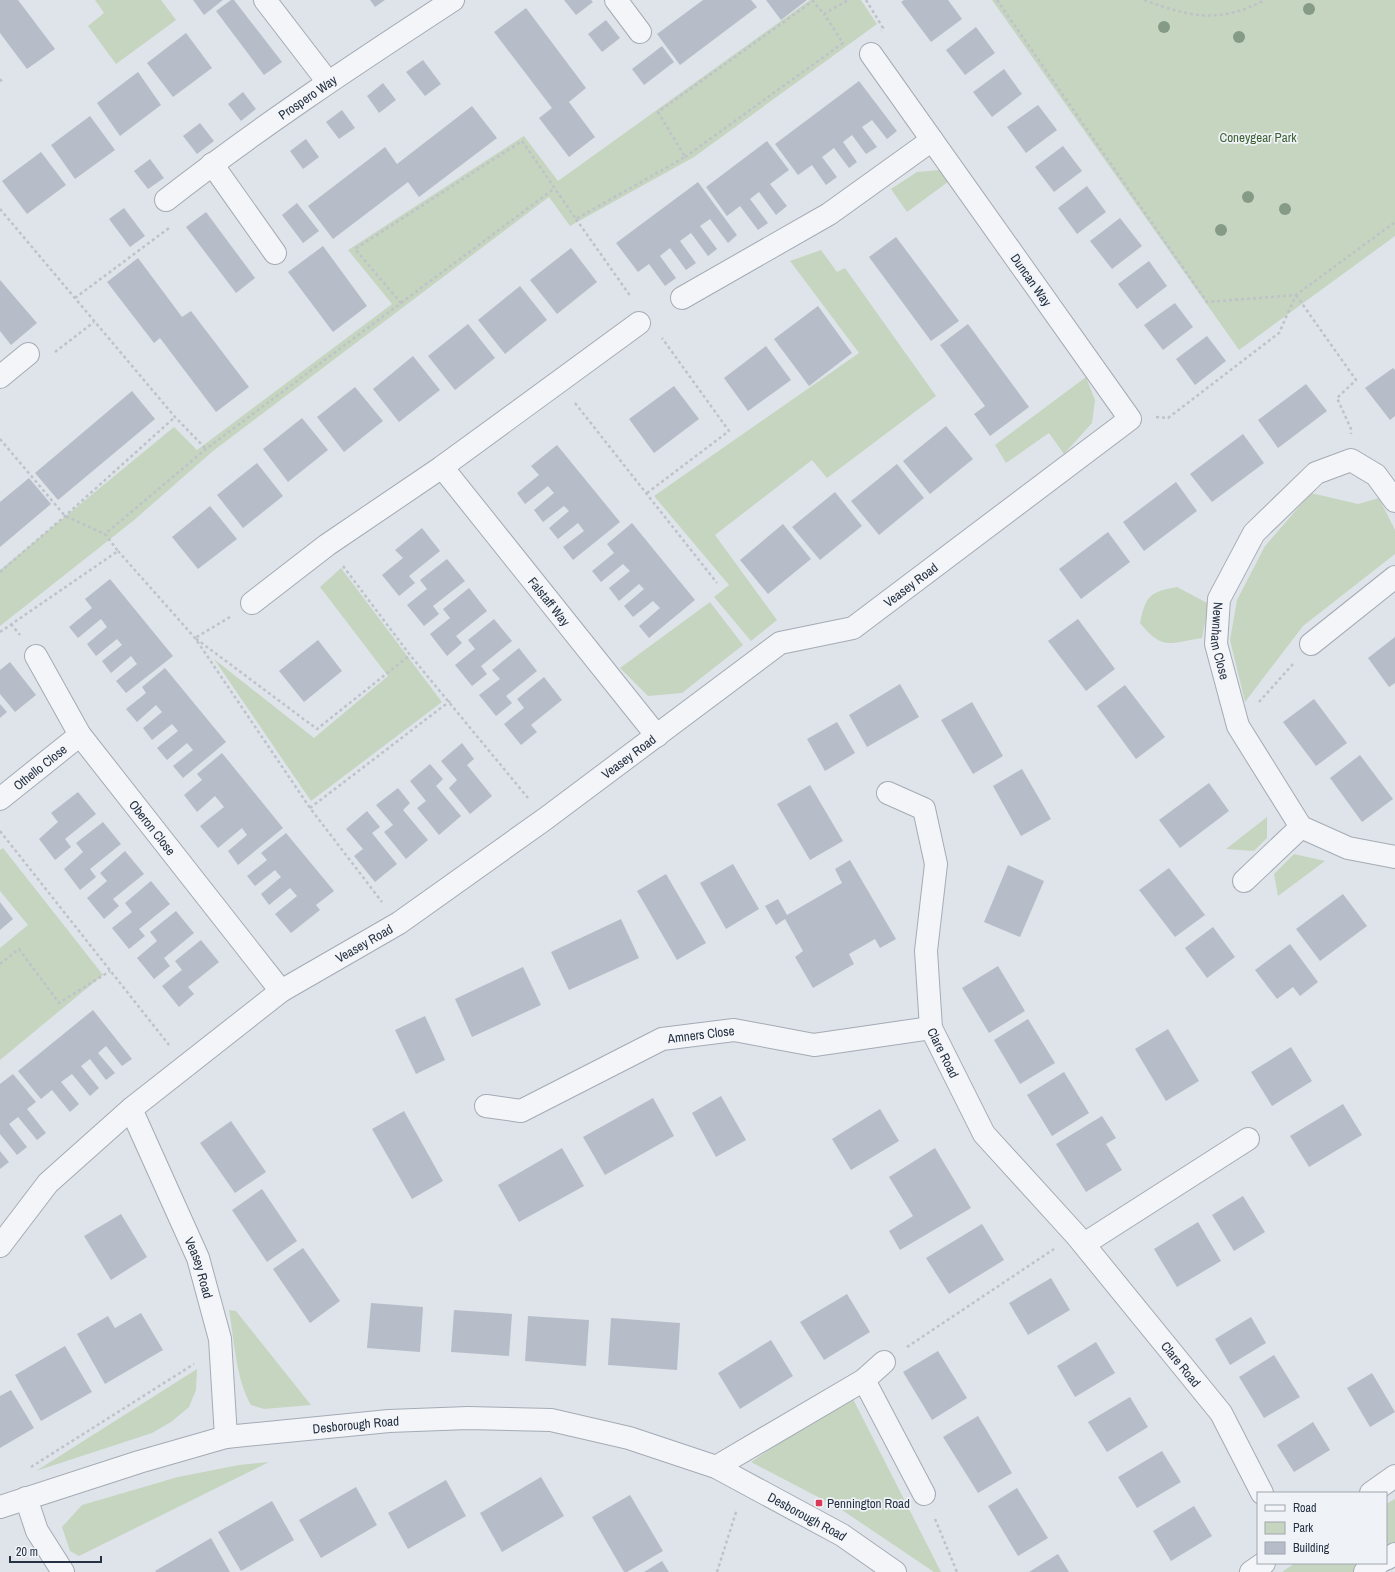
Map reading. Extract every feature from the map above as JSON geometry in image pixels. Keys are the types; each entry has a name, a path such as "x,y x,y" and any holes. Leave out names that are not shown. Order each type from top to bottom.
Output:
{"street":[{"path":"265,0 328,82"},
{"name":"Prospero Way","path":"166,200 212,164 328,82 453,0"},
{"path":"616,0 640,32"},
{"name":"Duncan Way","path":"871,54 1130,419"},
{"path":"682,298 829,214 932,140"},
{"path":"212,164 275,253"},
{"path":"252,603 327,545 442,467 639,323"},
{"path":"0,377 28,354"},
{"name":"Veasey Road","path":"0,1246 48,1183 131,1109 187,1067 281,991 399,923 545,819 780,643 853,628 1130,419"},
{"path":"1351,460 1376,475 1395,501"},
{"name":"Newnham Close","path":"1301,827 1238,726 1216,644 1219,598 1254,533 1316,473 1351,460"},
{"name":"Falstaff Way","path":"442,467 657,736"},
{"path":"1312,644 1395,577"},
{"name":"Oberon Close","path":"36,656 80,735 281,991"},
{"name":"Othello Close","path":"0,799 80,735"},
{"name":"Clare Road","path":"888,793 924,809 936,864 926,951 931,1028 984,1134 1080,1240 1221,1413 1261,1492"},
{"path":"1244,882 1301,827 1348,848 1395,857"},
{"name":"Amners Close","path":"486,1106 521,1111 662,1039 734,1030 814,1045 931,1028"},
{"name":"Veasey Road","path":"131,1109 198,1258 220,1339 226,1437"},
{"path":"1080,1240 1248,1139"},
{"path":"716,1467 864,1380 884,1362"},
{"path":"864,1380 924,1494"},
{"name":"Desborough Road","path":"0,1507 139,1462 226,1437 389,1421 468,1418 551,1420 629,1438 716,1467 842,1535 895,1572"},
{"path":"1372,1492 1395,1476"},
{"path":"26,1498 37,1531 63,1572"},
{"path":"1251,1572 1263,1564"},
{"path":"1365,1572 1377,1564"}],"path":[{"path":"824,14 848,0"},
{"path":"997,0 1207,302 1296,295"},
{"path":"1144,0 1177,12 1218,16 1244,11 1265,0"},
{"path":"576,219 685,157 843,43 824,14 813,1 658,112 685,157"},
{"path":"401,303 355,249 522,141 637,305 639,323 662,337 730,431 647,493"},
{"path":"105,534 206,449 555,188"},
{"path":"75,298 173,225 166,200"},
{"path":"0,209 175,417 206,449"},
{"path":"1130,419 1148,417 1168,418 1279,333 1296,295 1395,222"},
{"path":"1296,295 1356,380 1337,398 1351,429 1351,460"},
{"path":"28,354 51,355 94,322"},
{"path":"558,382 717,583"},
{"path":"0,572 175,417"},
{"path":"0,439 65,516 105,534 118,551 195,638 310,808 399,923"},
{"path":"327,545 410,655 450,701 545,819"},
{"path":"0,632 118,551"},
{"path":"195,638 252,603"},
{"path":"195,638 317,729 410,655"},
{"path":"1238,726 1312,644"},
{"path":"310,808 450,701"},
{"path":"0,830 187,1067"},
{"path":"0,964 19,949 59,1003 110,971"},
{"path":"884,1362 1080,1240"},
{"path":"25,1471 220,1348"},
{"path":"717,1572 745,1483"},
{"path":"924,1494 956,1572"}],"green space":[{"path":"95,0 161,0 176,20 116,64 88,26 104,13"},
{"path":"810,0 861,0 877,24 694,157 570,226 549,197 213,451 133,521 0,626 0,570 174,427 197,450 392,304 348,250 524,136 558,181"},
{"name":"Coneygear Park","path":"992,0 1395,0 1395,236 1239,350"},
{"path":"939,170 952,179 907,212 891,189 917,172"},
{"path":"821,250 837,272 845,268 936,396 827,478 812,460 715,535 777,620 751,641 714,597 729,585 654,496 859,353 790,261"},
{"path":"1086,377 1095,400 1092,423 1064,454 1049,433 1006,463 995,445"},
{"path":"1311,493 1358,504 1379,498 1395,530 1395,554 1303,626 1245,702 1230,640 1237,600 1265,546"},
{"path":"341,568 442,702 311,801 214,659 314,738 388,676 320,587"},
{"path":"1177,587 1209,604 1202,638 1167,643 1155,638 1140,623 1147,601 1151,596 1155,593"},
{"path":"710,602 743,645 682,693 648,696 620,668"},
{"path":"1267,817 1267,838 1254,851 1226,849"},
{"path":"3,848 103,975 0,1060 0,948 28,925 0,891 0,850"},
{"path":"1294,854 1325,861 1278,896 1274,874"},
{"path":"229,1310 236,1311 311,1405 264,1409 251,1405 242,1384 239,1372"},
{"path":"197,1369 196,1390 189,1407 171,1422 152,1433 36,1471"},
{"path":"851,1395 941,1572 934,1572 839,1508 751,1462"},
{"path":"269,1462 79,1556 70,1551 62,1527 82,1505 178,1477 239,1465"},
{"path":"1395,1499 1395,1555 1387,1559 1387,1503"},
{"path":"1294,1564 1380,1564 1366,1572 1282,1572"}],"building":[{"path":"0,0 18,0 55,49 27,69 0,33"},
{"path":"193,0 223,0 204,15"},
{"path":"231,0 234,0 282,62 264,75 216,11"},
{"path":"370,0 385,0 375,7"},
{"path":"564,0 591,0 593,2 576,15"},
{"path":"703,0 751,0 757,7 680,65 657,34"},
{"path":"766,0 807,0 781,20"},
{"path":"904,0 948,0 962,19 931,42 901,2"},
{"path":"526,8 586,88 569,102 595,137 569,157 539,118 552,108 494,32"},
{"path":"606,20 620,38 602,52 588,34"},
{"path":"976,27 995,53 965,75 946,50"},
{"path":"186,33 212,68 173,97 147,63"},
{"path":"662,46 674,62 644,85 632,69"},
{"path":"423,60 441,84 425,96 406,72"},
{"path":"1004,69 1022,94 992,117 973,92"},
{"path":"138,72 161,105 120,136 97,103"},
{"path":"859,81 897,131 887,139 872,120 862,127 877,147 866,154 852,135 843,142 857,162 849,168 834,148 822,157 837,177 826,185 812,165 798,175 775,144"},
{"path":"383,83 396,100 379,113 367,96"},
{"path":"243,92 256,109 241,121 228,104"},
{"path":"1038,105 1057,130 1026,153 1007,127"},
{"path":"472,106 497,138 419,197 408,182 333,239 308,206 385,147 397,164"},
{"path":"342,110 355,128 339,139 326,122"},
{"path":"90,116 115,150 75,179 51,145"},
{"path":"200,123 214,141 197,154 183,136"},
{"path":"306,139 319,157 303,169 290,151"},
{"path":"767,141 789,170 770,184 787,206 776,215 759,192 750,199 768,223 758,230 740,206 727,216 706,187"},
{"path":"1063,146 1082,171 1054,192 1035,167"},
{"path":"41,152 66,185 27,214 2,181"},
{"path":"150,159 164,178 148,189 134,171"},
{"path":"698,182 737,235 728,243 710,219 700,226 717,249 708,256 691,233 680,241 696,263 686,270 670,248 660,256 676,278 665,286 649,264 638,272 616,243"},
{"path":"1087,186 1106,212 1077,234 1058,208"},
{"path":"297,203 319,231 303,243 282,215"},
{"path":"124,208 145,236 130,247 109,219"},
{"path":"206,212 255,278 236,293 186,227"},
{"path":"1120,218 1142,246 1112,269 1090,241"},
{"path":"896,237 959,321 931,341 869,257"},
{"path":"323,246 367,306 333,332 288,272"},
{"path":"571,248 597,282 557,314 530,280"},
{"path":"138,258 182,317 191,311 249,387 216,412 160,338 154,343 107,282"},
{"path":"1149,261 1167,286 1137,309 1118,284"},
{"path":"0,280 37,323 11,345 0,331"},
{"path":"520,286 547,320 505,354 478,320"},
{"path":"1175,303 1193,327 1163,350 1144,325"},
{"path":"818,306 852,353 809,386 774,339"},
{"path":"468,324 495,358 455,390 428,356"},
{"path":"968,324 1029,407 990,436 974,414 985,406 940,345"},
{"path":"1207,336 1226,361 1195,385 1176,359"},
{"path":"766,346 791,380 748,411 724,378"},
{"path":"413,356 440,390 399,422 373,389"},
{"path":"1393,368 1395,370 1395,416 1390,420 1365,388"},
{"path":"1306,384 1327,411 1278,448 1258,420"},
{"path":"674,386 699,419 654,453 629,419"},
{"path":"355,387 383,421 344,452 317,417"},
{"path":"132,391 155,419 58,500 35,473"},
{"path":"302,418 328,450 288,482 263,449"},
{"path":"946,426 973,459 930,494 903,461"},
{"path":"1243,434 1264,463 1212,502 1190,474"},
{"path":"557,445 620,522 573,560 563,547 584,531 578,523 558,539 549,528 569,511 564,506 543,522 534,510 554,493 548,486 525,504 517,493 539,475 531,466"},
{"path":"257,463 283,496 243,528 217,495"},
{"path":"897,464 924,498 879,535 851,501"},
{"path":"29,478 51,504 0,547 0,502"},
{"path":"1176,482 1197,511 1144,551 1123,522"},
{"path":"835,492 862,526 820,560 792,527"},
{"path":"210,506 237,539 198,569 172,537"},
{"path":"632,523 695,600 649,638 639,626 660,608 653,601 633,617 624,606 644,589 639,584 619,601 609,588 630,571 623,564 601,582 592,571 614,553 607,544"},
{"path":"783,524 811,559 768,594 740,560"},
{"path":"422,528 440,551 409,576 415,583 399,596 382,575 403,558 395,550"},
{"path":"1108,532 1130,562 1081,599 1059,569"},
{"path":"447,559 465,581 433,606 439,614 424,626 407,605 427,589 420,580"},
{"path":"110,579 173,656 126,693 116,681 137,664 131,656 111,673 102,661 122,645 117,639 96,656 87,644 107,627 101,619 78,638 69,627 92,608 85,599"},
{"path":"469,588 487,611 456,636 462,643 447,656 430,634 450,618 443,609"},
{"path":"494,619 512,641 481,666 487,674 472,686 455,665 475,649 468,640"},
{"path":"1078,619 1115,669 1086,691 1048,641"},
{"path":"1395,637 1395,683 1389,687 1368,658"},
{"path":"318,640 342,671 304,702 279,671"},
{"path":"519,648 537,671 506,696 512,703 496,716 479,695 500,679 492,670"},
{"path":"10,662 36,695 15,712 0,694 0,670"},
{"path":"165,668 226,742 183,778 173,766 193,750 187,743 167,760 157,748 178,731 172,724 152,740 143,728 162,712 156,705 137,722 126,709 146,693 142,687"},
{"path":"544,677 562,700 531,725 537,732 521,745 504,724 524,708 517,699"},
{"path":"900,684 919,717 867,747 849,715"},
{"path":"1125,685 1165,737 1136,759 1097,706"},
{"path":"1314,699 1347,743 1316,766 1283,722"},
{"path":"972,702 1003,756 973,774 941,720"},
{"path":"0,704 7,712 0,718"},
{"path":"837,722 855,753 825,771 807,739"},
{"path":"462,743 474,759 467,765 492,796 470,814 449,788 457,780 441,761"},
{"path":"222,753 283,828 238,865 228,851 247,835 242,828 218,848 200,826 224,807 215,796 197,812 184,795 202,780 197,774"},
{"path":"1360,755 1393,799 1362,822 1330,778"},
{"path":"430,764 443,779 436,786 461,816 439,835 417,808 426,801 410,781"},
{"path":"1022,769 1051,819 1021,836 993,786"},
{"path":"1209,783 1229,811 1180,848 1159,820"},
{"path":"810,785 843,841 810,860 777,804"},
{"path":"398,788 410,803 403,810 428,840 406,859 384,832 393,825 376,805"},
{"path":"78,792 96,814 65,839 71,847 55,860 39,839 58,822 51,813"},
{"path":"367,811 380,827 372,833 397,864 375,882 354,856 363,849 346,829"},
{"path":"103,822 121,844 90,869 96,877 80,890 64,869 83,852 76,843"},
{"path":"286,833 334,891 316,905 320,910 291,933 275,914 297,896 290,888 269,905 261,894 281,877 275,870 255,886 247,876 267,860 261,853"},
{"path":"125,851 144,874 113,899 119,906 104,919 87,898 107,881 100,873"},
{"path":"850,860 896,939 880,948 875,939 849,954 854,964 813,988 795,957 803,951 785,919 776,925 765,906 778,899 787,915 842,883 835,869"},
{"path":"733,864 759,909 726,929 700,883"},
{"path":"1008,865 1044,881 1020,937 984,922"},
{"path":"1169,868 1205,915 1175,937 1139,890"},
{"path":"666,874 706,943 677,960 637,891"},
{"path":"151,881 170,904 139,929 145,936 129,949 112,928 132,912 125,903"},
{"path":"1343,894 1367,926 1320,961 1296,929"},
{"path":"0,902 13,919 0,930"},
{"path":"176,911 194,933 164,958 170,966 154,979 137,958 157,941 150,932"},
{"path":"621,919 639,958 569,990 551,952"},
{"path":"1213,927 1235,957 1207,978 1185,948"},
{"path":"201,940 219,962 188,987 194,994 179,1007 162,986 182,970 175,961"},
{"path":"1290,944 1318,982 1300,996 1293,987 1277,999 1255,970"},
{"path":"998,966 1025,1011 989,1033 962,988"},
{"path":"523,967 541,1005 472,1037 455,999"},
{"path":"93,1010 132,1059 122,1066 106,1046 98,1053 115,1073 106,1080 90,1059 81,1066 99,1088 90,1096 72,1074 61,1082 79,1104 70,1112 52,1090 41,1099 18,1071"},
{"path":"425,1016 445,1060 416,1074 395,1030"},
{"path":"1028,1019 1055,1063 1020,1084 994,1040"},
{"path":"1168,1029 1199,1081 1166,1101 1135,1049"},
{"path":"1291,1047 1312,1081 1272,1106 1251,1072"},
{"path":"1064,1072 1089,1113 1052,1136 1027,1095"},
{"path":"13,1074 36,1102 27,1109 46,1133 37,1140 18,1117 9,1124 27,1147 17,1155 0,1134 0,1084"},
{"path":"721,1096 746,1140 716,1157 692,1113"},
{"path":"653,1098 674,1136 605,1175 583,1137"},
{"path":"1343,1104 1362,1135 1309,1167 1290,1136"},
{"path":"880,1109 899,1141 851,1170 832,1139"},
{"path":"404,1111 443,1181 412,1199 372,1129"},
{"path":"1102,1116 1116,1138 1106,1144 1122,1170 1086,1192 1056,1144"},
{"path":"231,1121 266,1172 235,1193 200,1143"},
{"path":"562,1148 584,1186 519,1222 498,1185"},
{"path":"935,1148 971,1208 900,1250 889,1231 913,1216 889,1177"},
{"path":"0,1151 9,1162 0,1169"},
{"path":"262,1189 297,1241 267,1262 232,1210"},
{"path":"1243,1196 1265,1232 1234,1251 1212,1215"},
{"path":"121,1214 147,1257 111,1280 84,1236"},
{"path":"1198,1222 1221,1261 1177,1287 1154,1249"},
{"path":"982,1224 1004,1260 949,1294 926,1258"},
{"path":"303,1248 340,1301 310,1323 273,1269"},
{"path":"1051,1278 1070,1310 1028,1335 1009,1303"},
{"path":"847,1294 870,1332 824,1360 800,1322"},
{"path":"371,1303 423,1307 420,1352 367,1348"},
{"path":"454,1310 512,1314 509,1356 451,1352"},
{"path":"141,1313 163,1350 105,1384 77,1334 108,1316 115,1328"},
{"path":"528,1316 589,1320 586,1366 525,1361"},
{"path":"1251,1317 1266,1343 1230,1365 1215,1339"},
{"path":"611,1318 680,1323 677,1370 608,1365"},
{"path":"771,1340 793,1376 740,1409 718,1373"},
{"path":"1096,1342 1115,1373 1075,1397 1057,1366"},
{"path":"65,1346 92,1392 41,1421 15,1375"},
{"path":"938,1351 967,1398 932,1420 903,1372"},
{"path":"1274,1355 1300,1397 1264,1418 1239,1377"},
{"path":"1372,1373 1395,1412 1370,1427 1347,1388"},
{"path":"11,1390 34,1428 0,1448 0,1396"},
{"path":"1130,1397 1148,1427 1107,1452 1088,1422"},
{"path":"978,1416 1012,1473 978,1493 943,1437"},
{"path":"1313,1422 1330,1450 1294,1472 1277,1445"},
{"path":"1162,1451 1181,1482 1137,1508 1118,1477"},
{"path":"541,1477 564,1516 502,1552 480,1513"},
{"path":"446,1480 466,1516 408,1549 388,1513"},
{"path":"356,1487 377,1525 321,1558 299,1520"},
{"path":"1017,1488 1048,1538 1018,1556 988,1506"},
{"path":"630,1495 663,1551 627,1572 624,1572 592,1517"},
{"path":"272,1501 294,1540 241,1571 218,1532"},
{"path":"1194,1506 1212,1536 1171,1561 1153,1531"},
{"path":"211,1538 230,1572 155,1571"},
{"path":"1058,1554 1069,1572 1029,1572"},
{"path":"662,1561 669,1572 644,1572"}],"place":[{"name":"Pennington Road","path":"819,1503"}]}
